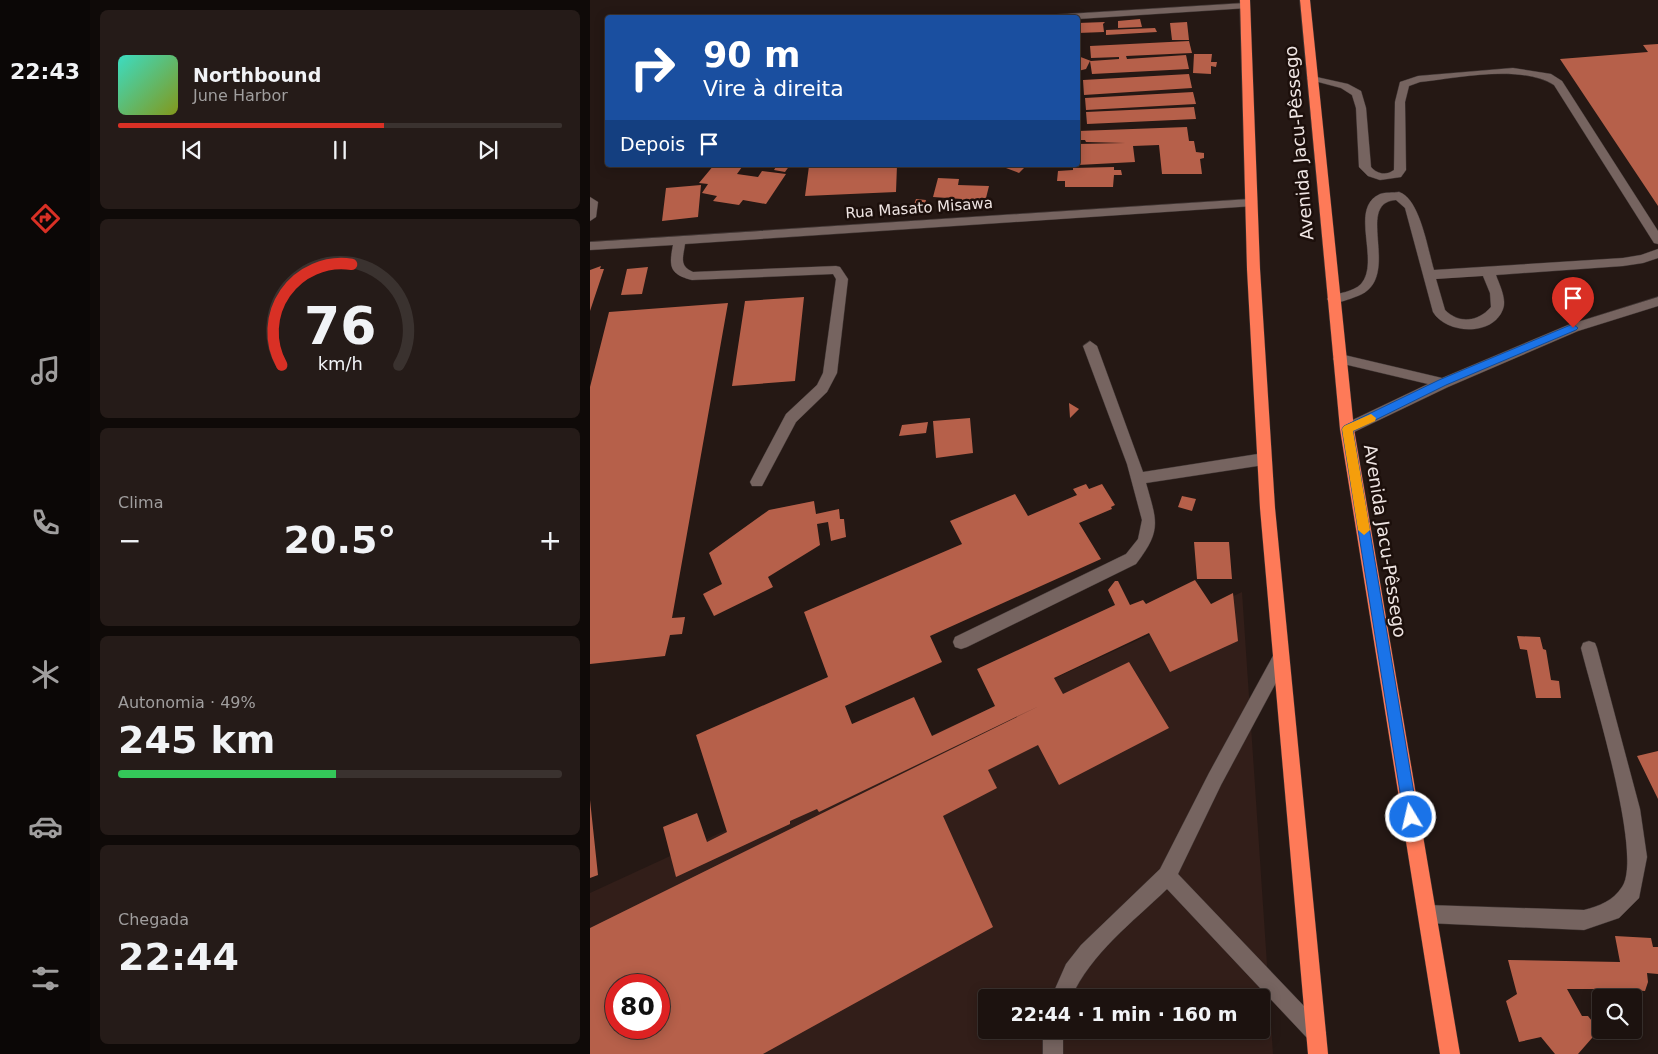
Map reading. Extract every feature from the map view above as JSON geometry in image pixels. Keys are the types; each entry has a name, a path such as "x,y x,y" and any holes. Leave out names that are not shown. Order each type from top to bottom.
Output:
{"highway":[{"name":"Avenida Jacu-Pêssego","path":"1305,0 1347,429 1450,1053"},
{"path":"1245,3 1250,203 1264,459 1280,659 1318,1054"}],"street":[{"path":"1080,16 1245,3"},
{"path":"1312,79 1344,86 1357,93 1361,108 1364,167 1369,173 1383,177 1398,174 1400,170 1400,102 1404,84 1418,79 1524,71 1547,75 1558,83 1658,240"},
{"path":"1334,299 1360,290 1371,278 1374,243 1370,213 1376,199 1383,196 1399,196 1410,207 1437,306 1442,316 1457,324 1469,325 1486,320 1497,308 1496,293 1488,272"},
{"path":"590,201 592,202 590,217"},
{"name":"Rua Masato Misawa","path":"590,246 1250,203"},
{"path":"680,240 676,264 680,271 692,276 836,270 842,280 830,373 822,388 791,418 757,482"},
{"path":"1428,275 1623,262 1643,259 1658,254"},
{"path":"1347,429 1443,383 1573,328 1658,301"},
{"path":"960,642 1131,559 1145,541 1149,520 1138,479 1090,346"},
{"path":"1340,359 1443,383"},
{"path":"1138,479 1264,459"},
{"path":"1427,914 1584,920 1612,911 1632,891 1638,857 1631,809 1589,648"},
{"path":"1065,989 1073,971 1088,952 1167,876 1215,779 1280,659"},
{"path":"1167,876 1316,1034"},
{"path":"1050,1053 1052,1039"}],"shaded area":[{"path":"1242,592 1269,989 978,989 978,1039 1270,1039 1270,1009 1273,1054 590,1054 590,893"}],"building":[{"path":"1140,19 1142,27 1118,28 1118,21"},
{"path":"1105,22 1103,24 1104,32 1080,33 1080,23"},
{"path":"1187,22 1189,40 1172,40 1170,23"},
{"path":"1155,28 1157,32 1106,35 1106,30"},
{"path":"1189,41 1192,53 1126,56 1127,59 1186,55 1189,69 1092,74 1090,61 1086,69 1080,70 1080,57 1091,61 1119,59 1119,57 1091,58 1090,46"},
{"path":"1658,44 1658,206 1560,59 1648,52 1643,45"},
{"path":"1194,54 1212,54 1211,62 1217,62 1216,67 1211,66 1211,74 1193,73"},
{"path":"1189,74 1192,88 1084,95 1083,80"},
{"path":"1193,92 1196,104 1086,110 1085,98"},
{"path":"1194,107 1196,119 1087,124 1086,112"},
{"path":"1187,127 1189,141 1194,141 1196,152 1204,153 1204,158 1200,159 1202,174 1162,174 1159,145 1133,146 1135,162 1080,165 1080,144 1125,143 1086,142 1085,140 1080,140 1080,131"},
{"path":"712,167 742,167 737,174 758,177 762,171 786,174 766,204 743,200 739,205 713,201 717,196 702,193 708,184 699,183"},
{"path":"776,167 789,167 785,172 774,170"},
{"path":"809,167 897,167 896,192 805,196"},
{"path":"1003,167 1025,167 1019,173"},
{"path":"1114,167 1114,170 1121,170 1122,175 1114,175 1113,187 1065,187 1065,181 1057,181 1058,171 1073,170 1073,168"},
{"path":"938,178 959,179 958,185 989,186 983,210 959,209 962,199 933,197"},
{"path":"701,185 698,217 662,221 666,188"},
{"path":"916,199 926,200 924,207 913,207"},
{"path":"601,266 600,269 604,269 590,311 590,270"},
{"path":"648,267 642,294 621,295 627,269"},
{"path":"804,297 795,381 732,386 745,301"},
{"path":"728,303 672,618 685,617 682,634 670,635 665,656 590,664 590,387 609,312"},
{"path":"1069,403 1079,409 1070,418"},
{"path":"970,418 973,453 936,458 933,421"},
{"path":"928,422 926,433 899,436 902,425"},
{"path":"1086,484 1089,489 1102,484 1115,505 1111,507 1112,509 1079,523 1101,559 930,636 942,662 845,706 852,724 914,697 932,736 995,706 977,669 1115,605 1108,590 1115,581 1118,581 1130,605 1143,600 1146,604 1195,580 1211,604 1233,593 1238,641 1170,672 1149,633 1054,678 1063,694 1129,662 1169,728 1059,785 1038,745 988,770 997,788 943,816 993,927 763,1054 590,1054 590,928 1039,706 819,812 817,809 790,821 790,824 676,877 663,827 697,813 707,842 727,832 696,735 828,677 804,612 962,544 950,521 1015,494 1028,516 1077,495 1073,489"},
{"path":"1182,496 1196,499 1192,511 1178,507"},
{"path":"814,501 816,514 839,509 840,519 844,519 846,537 831,541 828,522 817,524 820,545 768,577 773,587 714,616 703,594 722,584 709,553 769,510"},
{"path":"1194,542 1229,542 1232,579 1197,579"},
{"path":"1517,636 1540,637 1543,649 1546,650 1551,680 1559,681 1561,698 1536,698 1527,650 1520,649"},
{"path":"1658,751 1658,799 1637,756"},
{"path":"590,800 598,875 590,878"},
{"path":"1615,936 1651,938 1653,947 1658,947 1658,974 1647,973 1648,982 1645,991 1642,989 1567,989 1582,1016 1588,1016 1592,1021 1592,1038 1578,1054 1555,1054 1541,1037 1519,1042 1506,1001 1517,994 1508,960 1620,962"}],"slow traffic":[{"path":"1364,530 1347,429 1371,418"}],"route":[{"path":"1411,817 1347,429 1443,383 1573,328"}]}
